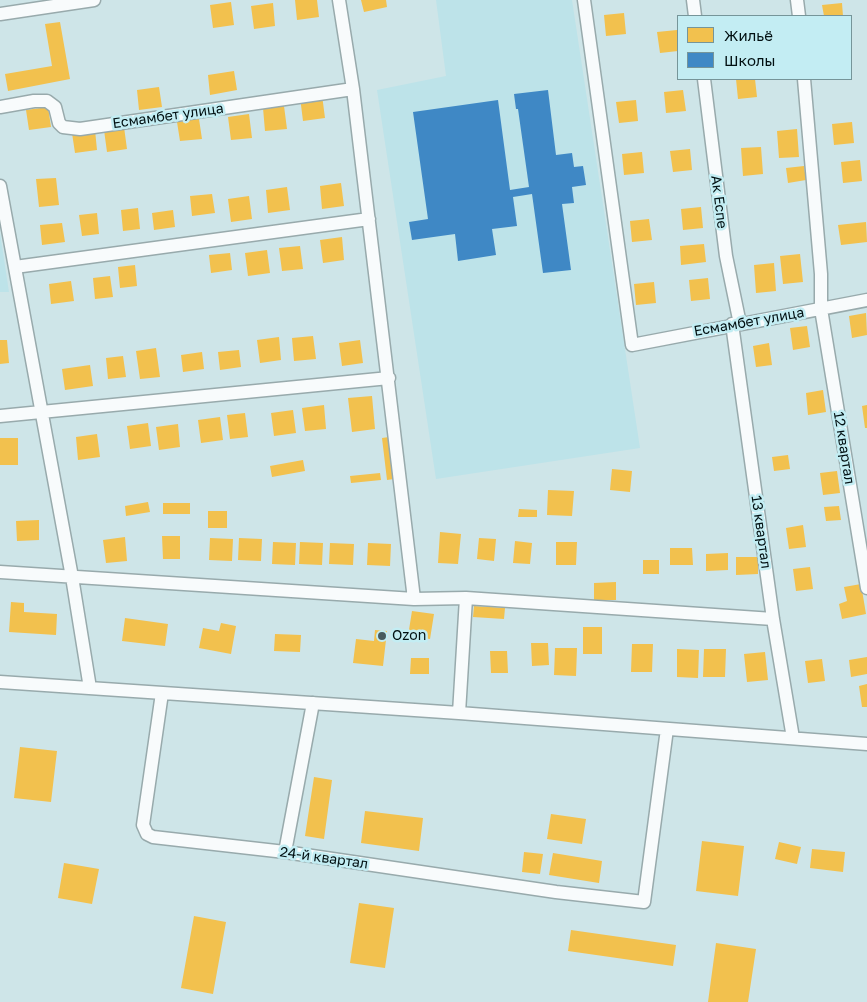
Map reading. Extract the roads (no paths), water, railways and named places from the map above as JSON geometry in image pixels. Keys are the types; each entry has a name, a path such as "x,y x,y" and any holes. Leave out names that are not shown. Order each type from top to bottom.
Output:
{"street":[{"path":"0,14 94,0"},
{"path":"339,0 389,378 414,599"},
{"name":"Есмамбет улица","path":"584,0 632,345 867,300"},
{"path":"693,0 696,15"},
{"path":"797,0 799,15"},
{"name":"Ак Еспе","path":"704,80 736,324"},
{"path":"804,80 822,274 821,309"},
{"name":"Есмамбет улица","path":"0,107 34,101 47,101 55,107 59,122 63,127 80,129 352,89"},
{"path":"0,186 40,412 72,577 90,688"},
{"path":"15,267 369,219"},
{"name":"12 квартал","path":"821,309 867,588"},
{"name":"13 квартал","path":"736,324 773,619 793,738"},
{"path":"0,416 389,378"},
{"path":"0,572 414,599 466,598 773,619"},
{"path":"459,713 466,598"},
{"path":"0,682 459,713 867,744"},
{"name":"24-й квартал","path":"162,693 143,825 147,834 153,837 285,852 556,892 644,902 667,729"},
{"path":"285,852 313,703"}],"place":[{"name":"Ozon","path":"382,636"}]}
